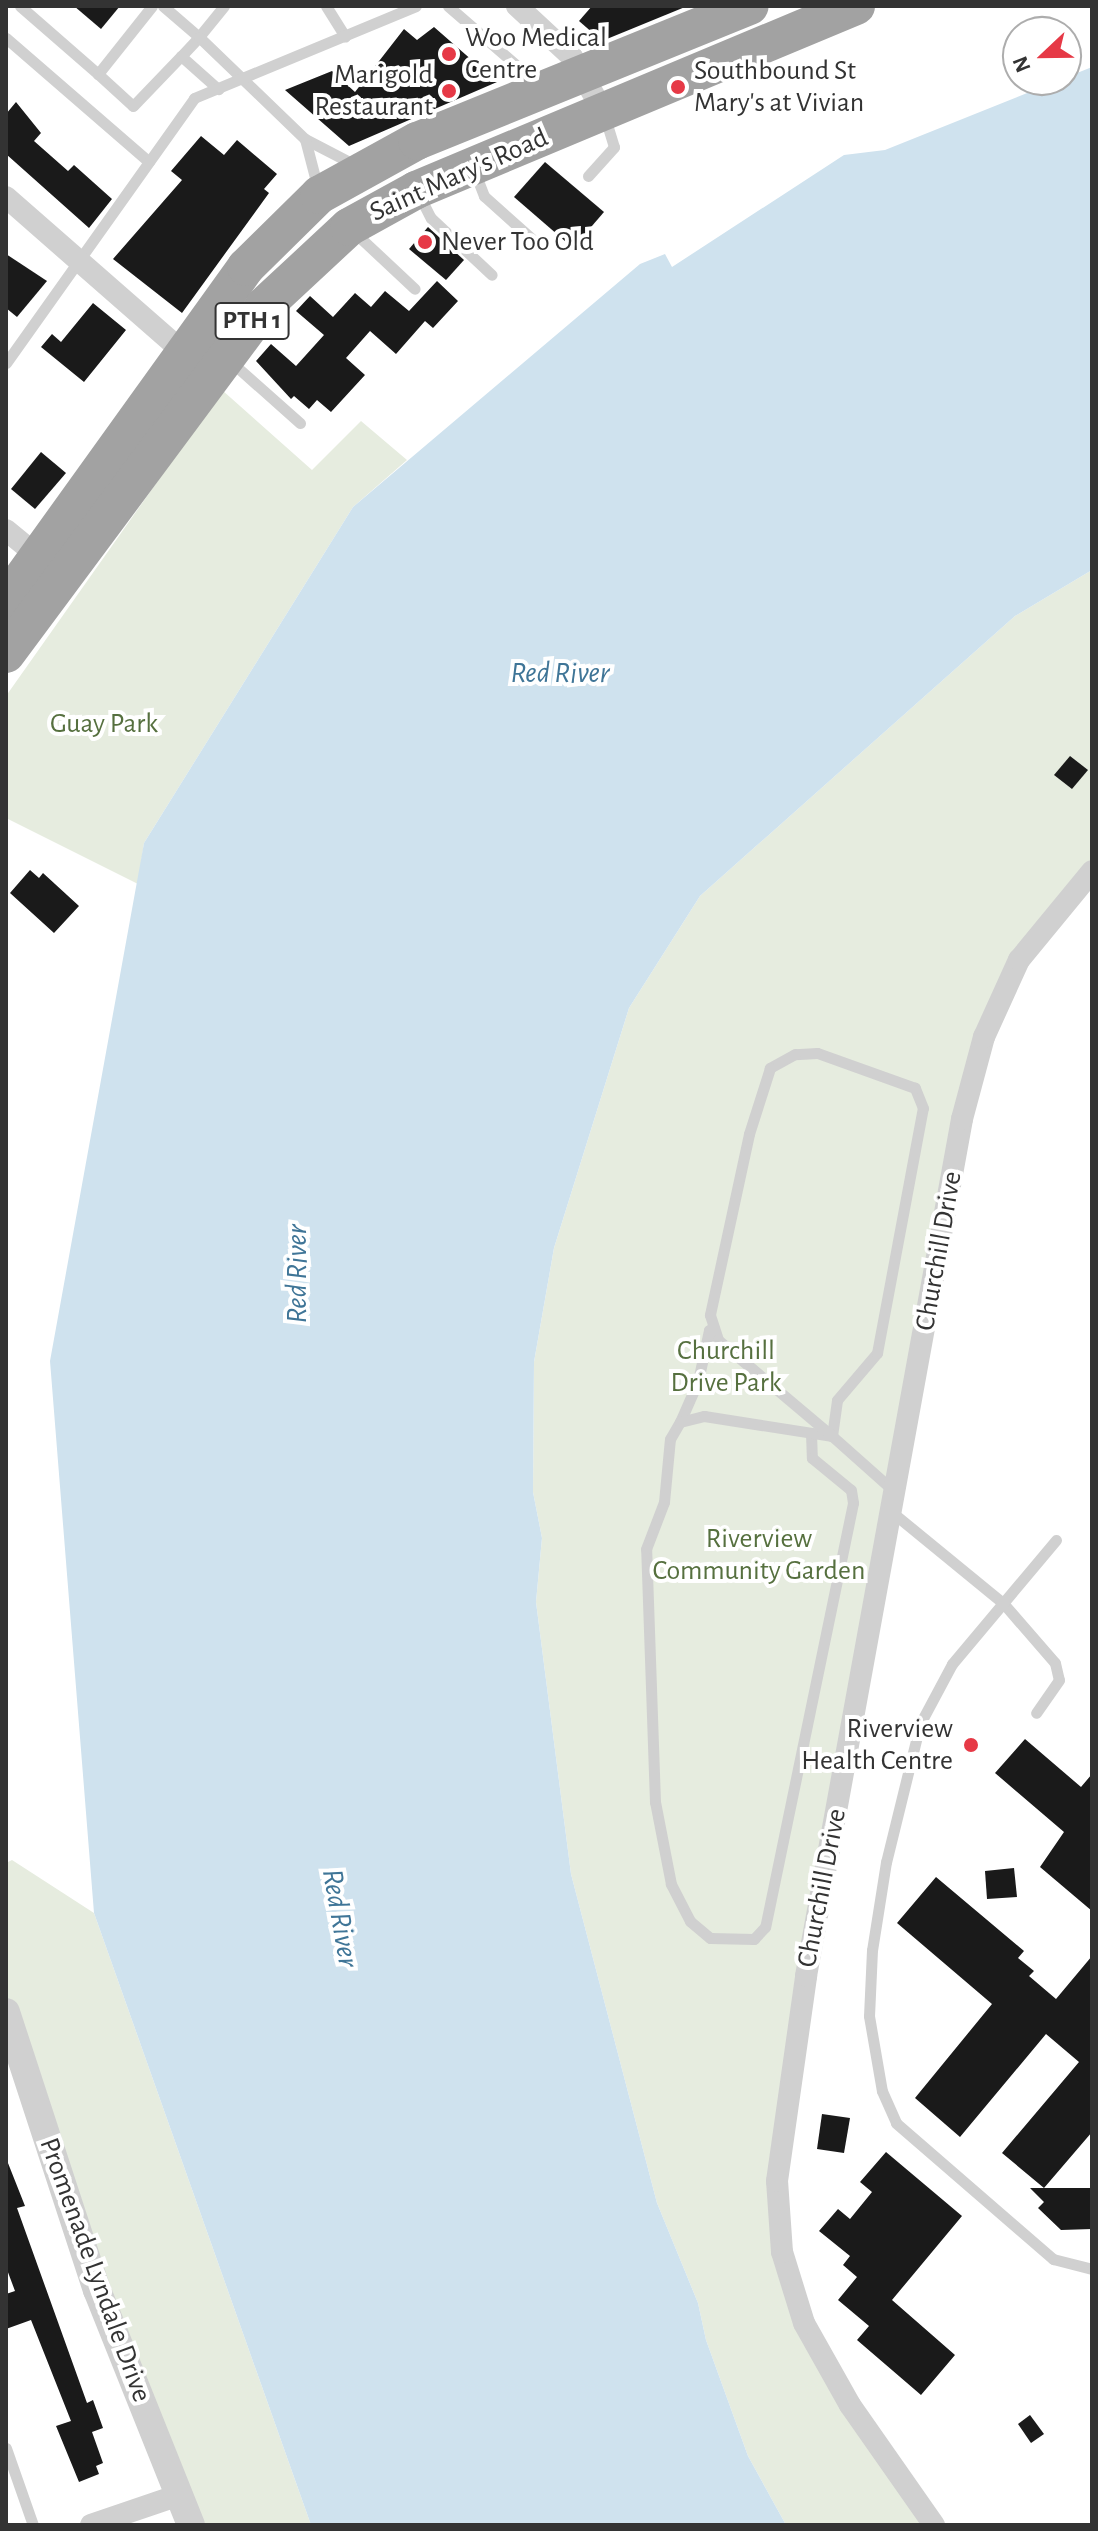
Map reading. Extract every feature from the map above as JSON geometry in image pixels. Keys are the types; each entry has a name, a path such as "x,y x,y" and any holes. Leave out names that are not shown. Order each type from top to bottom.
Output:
{"highway":[{"name":"Saint Mary's Road","path":"206,361 260,249 319,195 361,168 750,6"},
{"name":"Saint Mary's Road","path":"6,654 50,566 206,361 349,227 416,190 843,9"},
{"name":"Saint Mary's Road","path":"6,601 50,566"}],"street":[{"path":"517,6 584,73 603,111"},
{"path":"6,197 79,261 206,361"},
{"path":"6,530 50,566"},
{"name":"Churchill Drive","path":"934,2525 850,2405 804,2323 782,2252 777,2181 806,1976 895,1503 962,1119 984,1037 1019,960 1092,871"},
{"name":"Promenade Lyndale Drive","path":"6,2012 97,2290 191,2525"},
{"path":"91,2525 179,2495"}],"lane":[{"path":"20,6 133,106 224,6"},
{"path":"98,74 152,6"},
{"path":"163,6 305,139 361,168"},
{"path":"326,6 345,36"},
{"path":"6,363 194,98 416,6"},
{"path":"448,6 516,65"},
{"path":"6,38 149,162"},
{"path":"181,56 218,89"},
{"path":"588,176 614,147 603,111"},
{"path":"305,139 319,195"},
{"path":"472,166 484,196 541,247"},
{"path":"416,190 431,218 492,275"},
{"path":"349,227 415,289"},
{"path":"206,361 300,423"},
{"path":"832,1436 837,1400 877,1353 923,1108 915,1088 817,1053 795,1054 770,1068 749,1134 710,1315 718,1340 832,1436 895,1503 1003,1603 1060,1673 1036,1713"},
{"path":"714,1328 709,1330 698,1381 670,1439 664,1502 646,1549 655,1802 671,1884 690,1921 710,1938 734,1941 754,1939 765,1927 853,1503 851,1490 812,1458 811,1433"},
{"path":"680,1422 704,1416 832,1436"},
{"path":"1056,1540 952,1664 912,1749 872,1950 869,2016 874,2062 887,2106 903,2130 1053,2259 1092,2269"},
{"path":"6,2448 33,2525"}],"green space":[{"name":"Guay Park","path":"222,390 312,470 361,421 407,460 353,507 144,843 138,884 6,818 6,696"},
{"name":"Churchill Drive Park","path":"1092,570 1092,871 1079,883 984,1037 783,2122 791,2287 934,2525 786,2525 748,2456 706,2340 698,2303 657,2203 571,1874 536,1602 542,1538 533,1492 534,1362 554,1248 629,1008 700,896 1015,616"},
{"path":"12,1860 94,1913 311,2525 191,2525 6,2011 6,1863"}],"water":[{"name":"Red River","path":"1092,67 1092,570 1015,616 700,896 629,1008 554,1248 534,1362 533,1492 542,1538 536,1602 571,1874 657,2203 698,2303 706,2340 748,2456 786,2525 311,2525 94,1913 50,1361 144,843 353,507 640,264 665,254 672,267 844,155 885,150 1020,96 1082,96 1082,71"}],"building":[{"path":"74,6 120,6 101,29"},
{"path":"592,6 685,7 602,41 579,21"},
{"path":"434,27 497,82 349,146 285,90 332,71 355,92 404,29 417,40"},
{"path":"16,102 41,133 34,141 68,171 74,165 112,199 89,228 6,154 6,114"},
{"path":"201,136 224,155 237,140 277,174 264,189 269,193 182,313 113,259 182,180 171,171"},
{"path":"545,162 604,212 573,248 514,197"},
{"path":"428,227 464,260 446,280 409,249"},
{"path":"6,254 47,281 17,317 6,308"},
{"path":"437,281 458,301 433,328 425,321 396,354 370,331 346,358 365,375 331,412 317,400 309,409 294,396 291,399 256,361 271,344 296,366 324,335 296,311 310,296 333,317 355,293 371,307 385,291 409,311"},
{"path":"93,303 126,330 84,382 41,347 52,334 61,342"},
{"path":"41,452 66,473 35,509 11,489"},
{"path":"1070,756 1088,770 1072,789 1054,775"},
{"path":"30,870 39,878 43,873 79,906 54,933 10,893"},
{"path":"1025,1739 1081,1787 1092,1774 1092,1911 1040,1867 1064,1832 995,1773"},
{"path":"1014,1868 1017,1897 987,1899 985,1871"},
{"path":"936,1877 1024,1951 1018,1958 1034,1971 1029,1976 1056,1999 1092,1956 1092,2132 1044,2188 1002,2153 1079,2062 1046,2034 960,2137 915,2098 992,2004 897,1923"},
{"path":"822,2114 850,2118 844,2153 817,2149"},
{"path":"886,2152 962,2216 892,2300 955,2355 921,2395 857,2340 869,2326 838,2300 857,2277 843,2265 850,2256 819,2231 838,2209 850,2219 872,2192 860,2182"},
{"path":"6,2158 25,2206 17,2208 87,2403 93,2400 103,2428 92,2432 103,2463 96,2466 99,2474 79,2482 56,2426 71,2421 31,2320 6,2329 6,2294 15,2291 6,2267"},
{"path":"1030,2188 1092,2188 1092,2229 1061,2230 1038,2208 1044,2202"},
{"path":"1030,2415 1044,2434 1031,2443 1018,2424"}],"place":[{"name":"Woo Medical Centre","path":"449,54"},
{"name":"Southbound St Mary's at Vivian","path":"678,87"},
{"name":"Marigold Restaurant","path":"449,91"},
{"name":"Never Too Old","path":"425,242"},
{"name":"Riverview Health Centre","path":"971,1745"}],"park label":[{"name":"Riverview Community Garden","path":"759,1555"}]}
